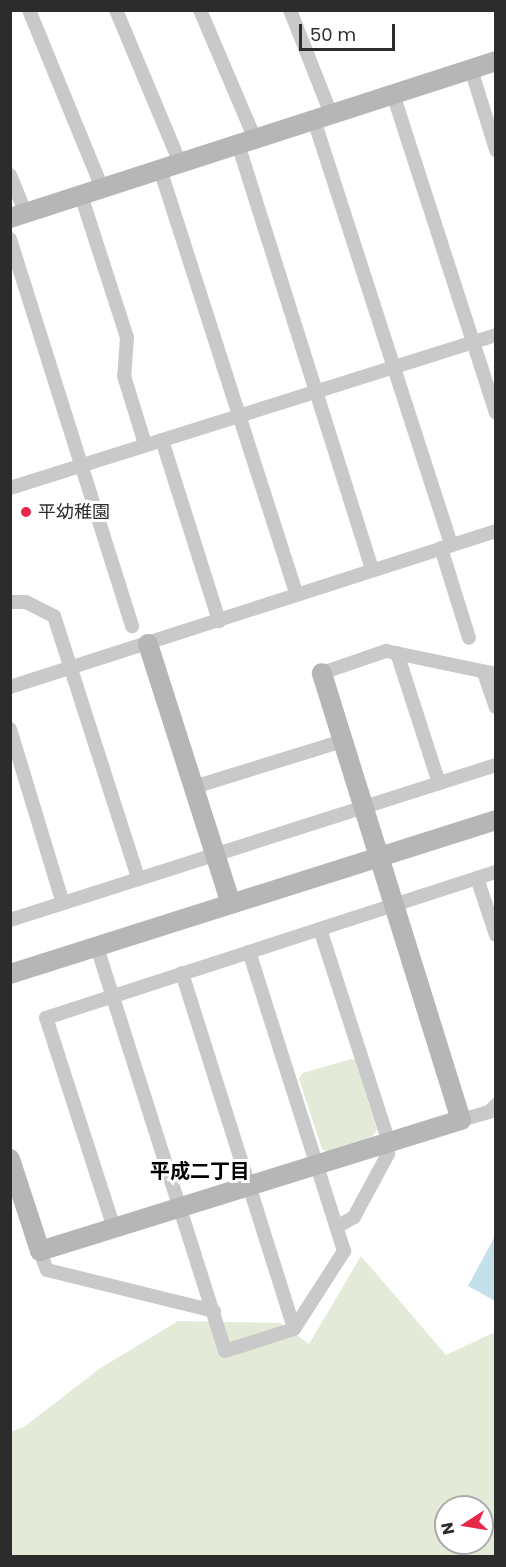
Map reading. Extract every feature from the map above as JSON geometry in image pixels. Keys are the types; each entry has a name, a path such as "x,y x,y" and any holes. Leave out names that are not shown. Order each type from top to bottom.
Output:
{"street":[{"path":"29,10 102,188"},
{"path":"116,10 180,163"},
{"path":"200,10 246,142 316,389 372,569"},
{"path":"306,10 290,13 323,117 395,365 469,638"},
{"path":"10,175 18,216 495,61"},
{"path":"471,69 495,150"},
{"path":"393,94 495,413"},
{"path":"160,169 297,595"},
{"path":"81,195 127,337 124,376 145,444"},
{"path":"10,239 132,626"},
{"path":"10,488 316,389 495,335"},
{"path":"162,440 219,621"},
{"path":"10,687 72,669 372,569 495,531"},
{"path":"10,602 26,603 54,616 138,878"},
{"path":"148,644 231,904"},
{"path":"461,1120 322,673 386,651 397,653 490,673 495,706"},
{"path":"397,653 439,783"},
{"path":"10,729 63,903"},
{"path":"194,787 343,741"},
{"path":"10,920 495,765"},
{"path":"10,974 495,820"},
{"path":"114,1228 46,1018 495,872"},
{"path":"477,878 495,936"},
{"path":"320,929 389,1142 388,1154 354,1217 337,1227"},
{"path":"97,947 225,1351 294,1329 344,1251 249,952"},
{"path":"182,973 294,1329"},
{"path":"40,1251 489,1112 495,1104"},
{"path":"10,1159 47,1270 214,1311"}],"green space":[{"path":"351,1059 355,1060 377,1130 372,1137 329,1153 322,1149 299,1079 303,1073"},
{"path":"361,1256 446,1355 495,1332 495,1556 11,1556 10,1432 24,1427 99,1369 178,1321 280,1323 309,1344"}],"water":[{"path":"495,1236 495,1301 468,1286"}],"place":[{"name":"平幼稚園","path":"26,512"}],"district":[{"name":"平成二丁目","path":"200,1171"}]}
